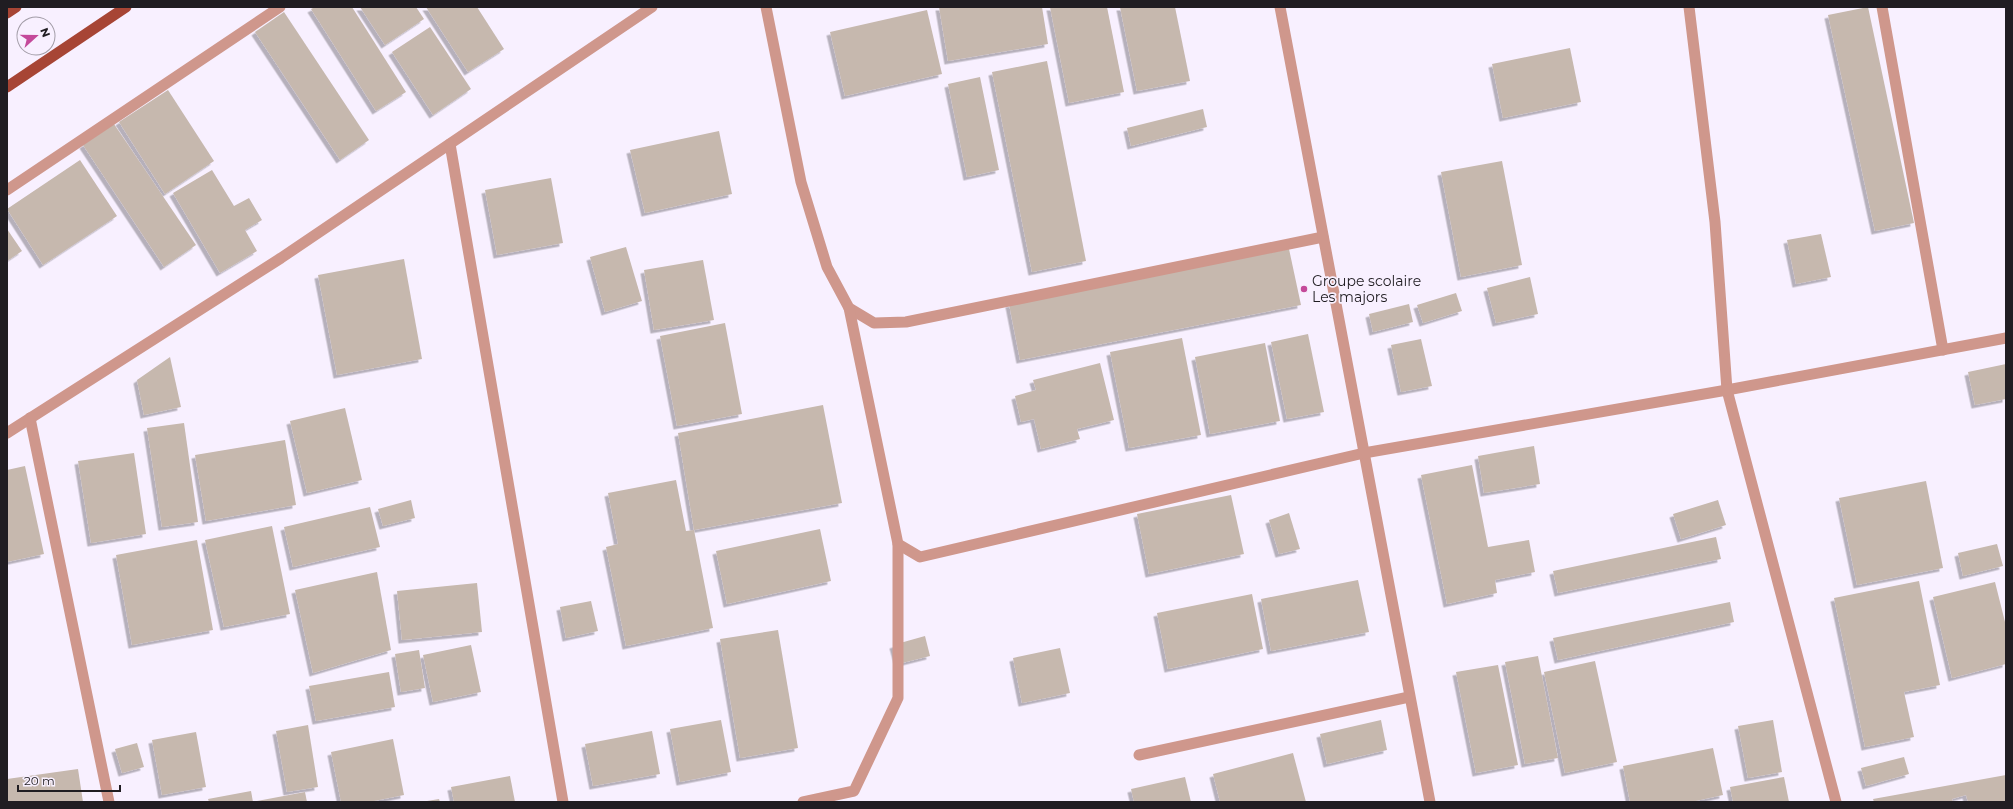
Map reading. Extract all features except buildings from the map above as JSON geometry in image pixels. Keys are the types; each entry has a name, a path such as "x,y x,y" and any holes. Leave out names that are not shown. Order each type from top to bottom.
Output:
{"main road":[{"path":"7,13 16,7"},
{"path":"7,88 126,7"}],"street":[{"path":"7,190 280,7"},
{"path":"7,433 281,258 652,7"},
{"path":"766,7 801,182 827,267 849,308 898,544 898,698 854,792 803,802"},
{"path":"1280,7 1430,802"},
{"path":"1689,7 1715,222 1727,390 1836,802"},
{"path":"1882,7 1943,350"},
{"path":"450,144 563,802"},
{"path":"849,308 874,323 906,322 1323,237"},
{"path":"898,544 920,557 1364,453 1727,390 2006,338"},
{"path":"30,418 109,802"},
{"path":"1139,755 1409,697"}],"place":[{"name":"Groupe scolaire Les majors","path":"1304,289"}]}
